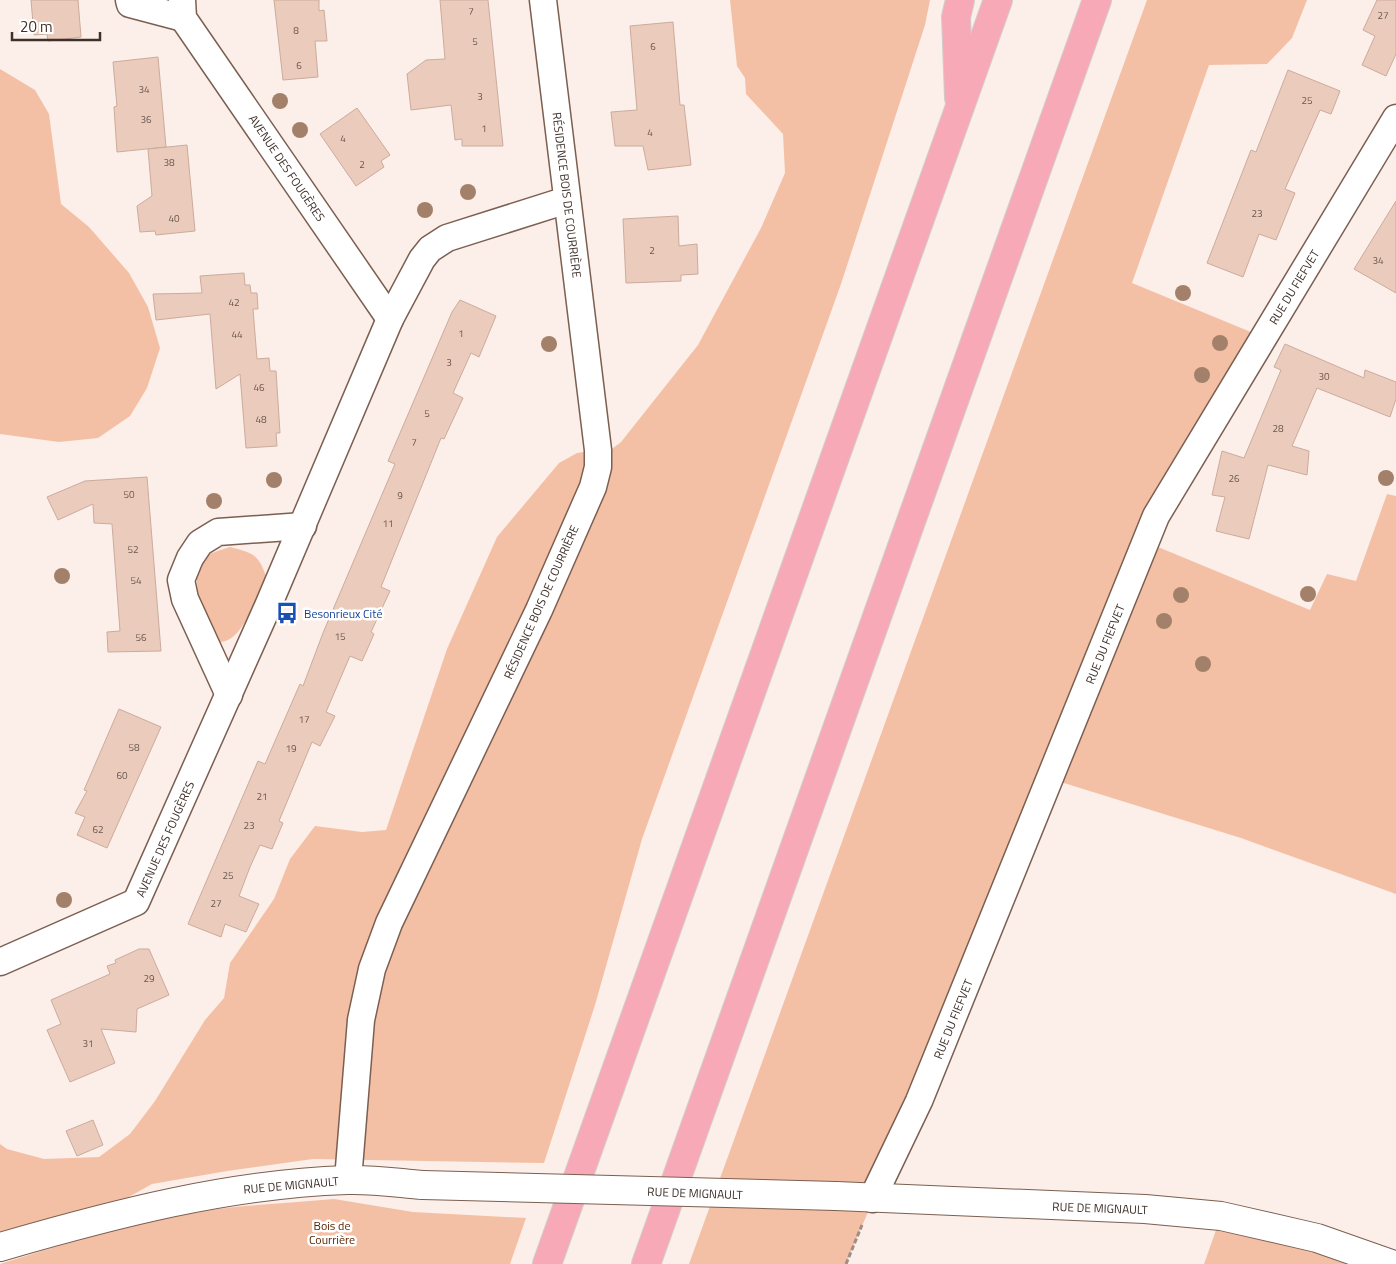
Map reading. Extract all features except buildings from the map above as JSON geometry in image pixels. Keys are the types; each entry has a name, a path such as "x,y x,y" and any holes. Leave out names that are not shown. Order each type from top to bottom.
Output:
{"highway":[{"path":"959,113 956,17 960,0"},
{"path":"547,1264 998,0"},
{"path":"646,1264 1097,0"}],"street":[{"name":"AVENUE DES FOUGÈRES","path":"129,0 130,4 183,9 390,319"},
{"name":"RÉSIDENCE BOIS DE COURRIÈRE","path":"348,1180 361,1020 372,970 389,923 539,610 593,487 598,467 598,450 543,0"},
{"name":"RUE DU FIEFVET","path":"872,1199 922,1092 1156,516 1396,118"},
{"name":"AVENUE DES FOUGÈRES","path":"0,962 136,902 230,695 390,319 410,278 430,249 447,238 567,200"},
{"path":"230,695 185,599 181,580 190,558 200,544 218,532 303,526"},
{"name":"RUE DE MIGNAULT","path":"0,1247 158,1204 247,1188 348,1180 423,1185 836,1196 1145,1209 1222,1216 1317,1238 1391,1264"}],"path":[{"path":"846,1264 872,1199"}],"green space":[{"path":"730,0 930,0 925,25 841,284 642,839 595,1005 544,1163 313,1159 227,1171 152,1184 82,1223 0,1247 0,1144 7,1149 44,1159 99,1157 130,1134 155,1101 205,1020 224,998 230,963 274,899 290,859 315,826 362,832 386,830 447,649 497,537 559,463 577,453 598,450 608,452 621,442 698,345 761,228 785,173 783,134 746,94 745,78 737,66"},
{"path":"1147,0 1307,0 1292,38 1267,64 1209,65 1132,283 1263,337 1146,542 1310,610 1327,574 1356,581 1387,494 1396,496 1396,894 1241,838 1051,779 846,1264 689,1264"},
{"path":"0,69 35,90 49,114 61,204 89,227 129,273 148,307 160,348 147,388 130,416 98,438 59,442 0,434"},
{"path":"230,547 249,553 257,558 266,576 242,627 228,640 219,642 204,613 197,587 197,576 199,566 204,558"},
{"name":"Bois de Courrière","path":"334,1199 413,1212 526,1218 510,1264 0,1264 87,1238 175,1216 235,1207"},
{"path":"1221,1216 1391,1264 1204,1264"}],"place":[{"name":"Besonrieux Cité","path":"287,613"}]}
